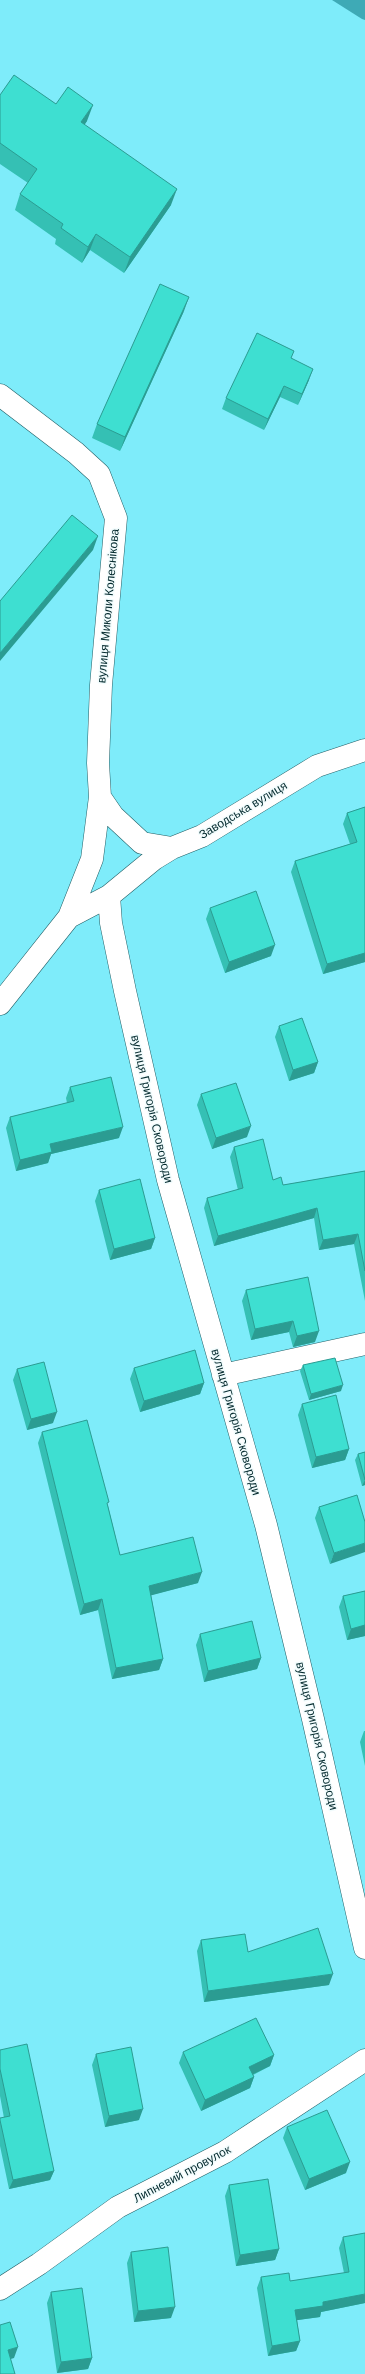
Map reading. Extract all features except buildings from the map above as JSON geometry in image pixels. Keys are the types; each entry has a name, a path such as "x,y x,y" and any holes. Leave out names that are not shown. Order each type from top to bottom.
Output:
{"street":[{"name":"вулиця Миколи Колеснікова","path":"0,396 76,452 99,474 116,518 101,685 98,763 100,798 92,859 69,917"},
{"name":"Заводська вулиця","path":"69,917 109,896 154,859 172,848 202,836 317,766 365,750"},
{"path":"100,798 113,816 142,842 172,848"},
{"name":"вулиця Григорія Сковороди","path":"109,896 111,923 125,991 168,1180 266,1525 313,1718 365,1948"},
{"path":"0,1004 69,917"},
{"path":"0,991 39,954"},
{"path":"223,1375 365,1344"},
{"name":"Липневий провулок","path":"0,2289 39,2264 118,2207 225,2152 365,2060"}],"water":[{"path":"332,0 365,0 365,20 362,19"}]}
